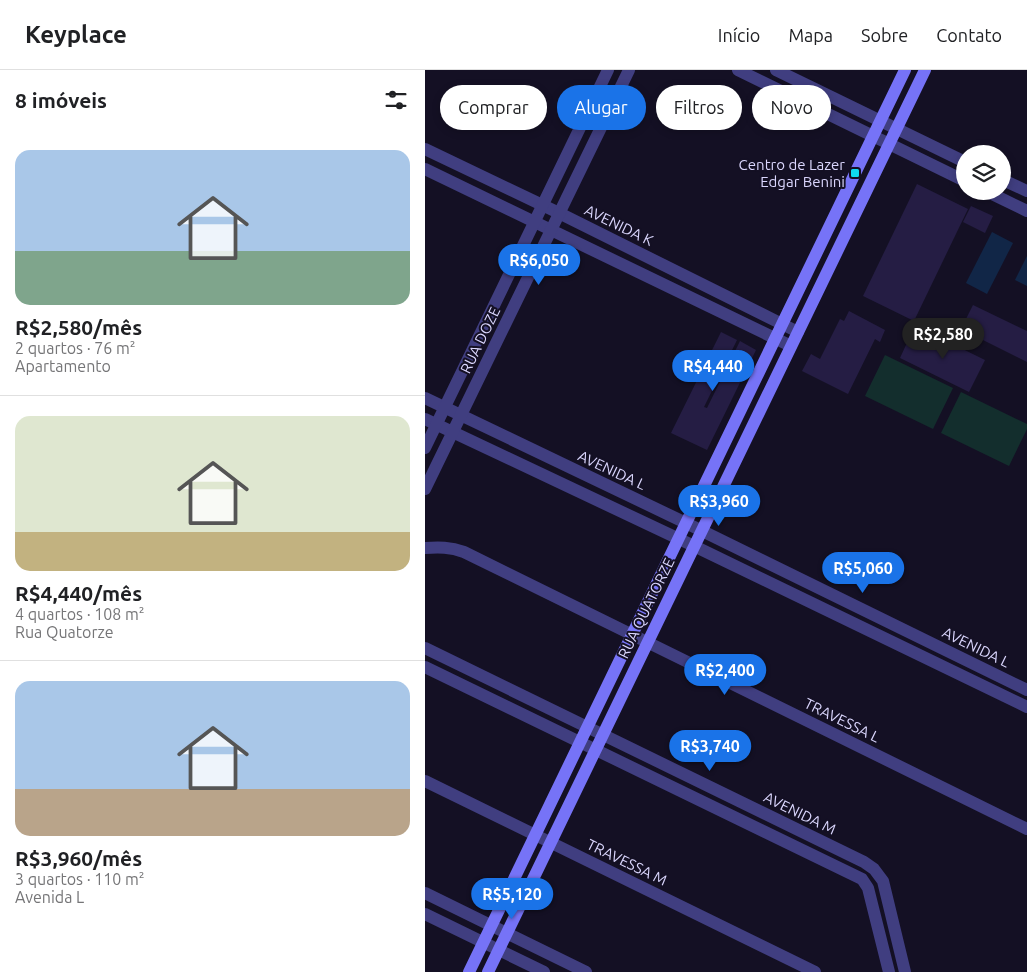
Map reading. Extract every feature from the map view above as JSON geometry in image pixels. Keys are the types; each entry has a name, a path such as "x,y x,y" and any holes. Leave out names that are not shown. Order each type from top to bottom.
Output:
{"street":[{"name":"RUA DOZE","path":"425,448 431,422 445,408 608,70"},
{"name":"RUA DOZE","path":"425,489 629,70"},
{"path":"738,70 956,176"},
{"path":"776,70 956,158"},
{"name":"RUA QUATORZE","path":"469,972 905,70"},
{"name":"RUA QUATORZE","path":"488,972 925,70"},
{"name":"AVENIDA K","path":"425,149 543,205 798,332"},
{"path":"425,169 791,346"},
{"path":"1011,184 1027,191"},
{"path":"1005,200 1027,211"},
{"name":"AVENIDA L","path":"425,398 1027,690"},
{"path":"431,422 694,546 1027,707"},
{"name":"TRAVESSA L","path":"425,548 443,546 464,552 1027,829"},
{"path":"888,640 894,625"},
{"name":"AVENIDA M","path":"425,648 864,862 874,869"},
{"path":"425,667 862,879 868,888 889,972"},
{"name":"TRAVESSA M","path":"425,781 815,972"},
{"path":"862,879 874,869 883,881 905,972"},
{"path":"425,893 586,972"},
{"path":"425,914 544,972"}],"green space":[{"path":"885,355 953,388 933,429 865,396"},
{"path":"961,392 1027,424 1027,429 1009,466 941,433"}],"water":[{"path":"992,232 1013,243 987,294 966,283"},
{"path":"1027,256 1027,286 1015,280"}],"building":[{"path":"917,184 968,209 914,321 863,296"},
{"path":"971,206 993,216 985,233 963,222"},
{"path":"973,305 1027,331 1027,362 961,329"},
{"path":"849,311 885,330 880,342 875,339 848,394 802,371 811,354 820,359 840,319 844,321"},
{"path":"926,331 985,360 969,392 900,358 911,334 922,339"},
{"path":"721,332 737,340 704,407 707,408 740,341 756,350 707,450 671,433"}],"place":[{"name":"Centro de Lazer Edgar Benini","path":"855,173"}]}
